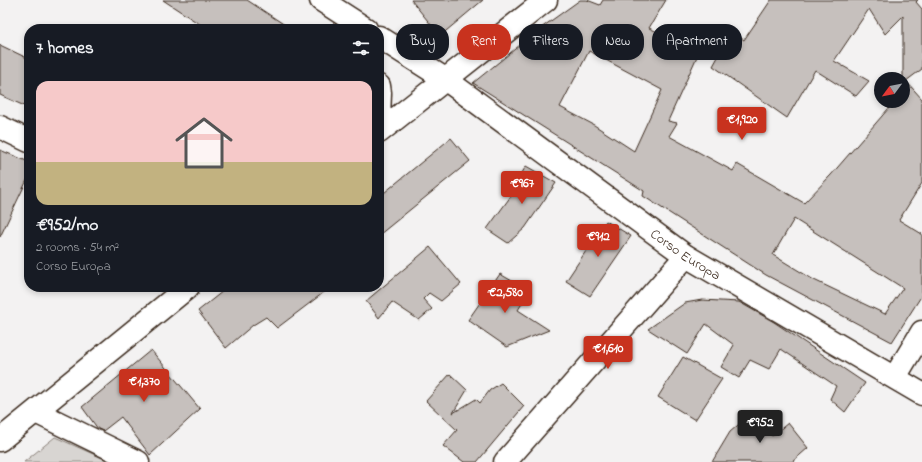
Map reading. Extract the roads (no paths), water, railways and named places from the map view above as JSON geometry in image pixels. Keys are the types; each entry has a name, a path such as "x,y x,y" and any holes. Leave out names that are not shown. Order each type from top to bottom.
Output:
{"street":[{"path":"321,0 356,24"},
{"path":"384,128 444,79 546,0"},
{"name":"Corso Europa","path":"384,40 444,79 686,256 895,376 922,394"},
{"path":"0,127 24,139"},
{"path":"505,462 686,256"},
{"path":"0,440 182,292"},
{"path":"895,376 922,332"},
{"path":"36,412 138,462"}]}
